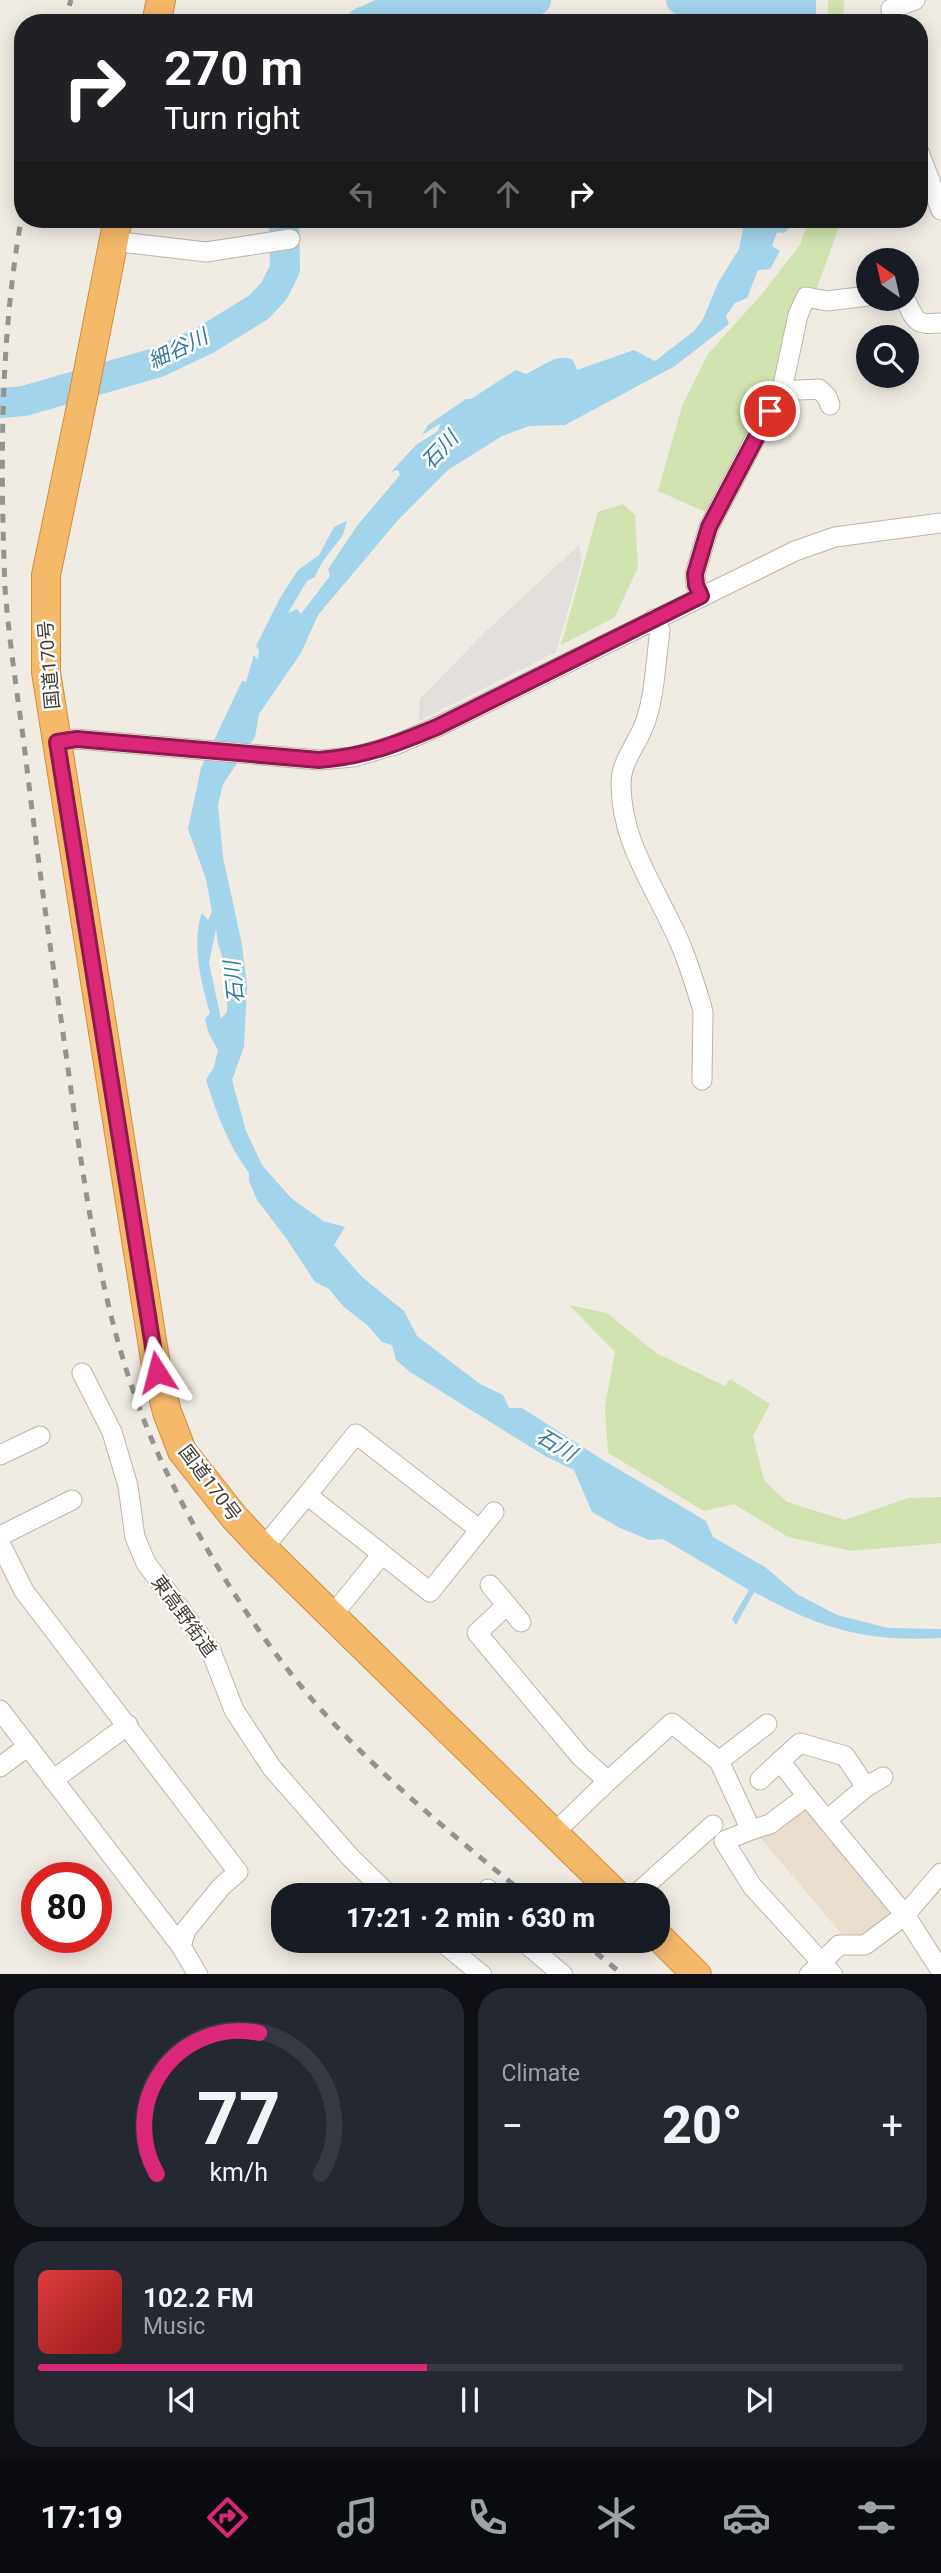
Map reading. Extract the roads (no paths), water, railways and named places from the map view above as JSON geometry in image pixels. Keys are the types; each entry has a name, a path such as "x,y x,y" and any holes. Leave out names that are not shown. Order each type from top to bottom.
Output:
{"highway":[{"name":"国道170号","path":"116,229 46,575 46,672 157,1372 167,1412 182,1451 262,1548 604,1883"},
{"path":"670,1948 696,1974"}],"street":[{"path":"891,14 891,9 915,0"},
{"path":"928,176 941,210"},
{"path":"116,229 129,243 206,252 282,240"},
{"path":"701,596 695,574 709,527 780,391 798,315 806,297 827,301 856,297"},
{"path":"911,312 915,320 923,324 941,323"},
{"path":"780,391 819,389 830,405"},
{"path":"57,742 77,739 295,760 354,757 395,745 437,727 794,551 835,537 941,523"},
{"path":"654,619 660,630 648,717 623,764 623,810 631,844 673,926 701,1004 702,1080"},
{"name":"東高野街道","path":"82,1373 112,1432 128,1486 135,1537 146,1563 211,1651 234,1710 272,1768 349,1857 376,1883"},
{"path":"262,1548 356,1434 480,1530"},
{"path":"0,1455 40,1436"},
{"path":"307,1495 430,1592 494,1512"},
{"path":"0,1536 72,1500"},
{"path":"0,1543 24,1591 238,1872 221,1887 186,1930 181,1946"},
{"path":"331,1617 382,1554"},
{"path":"490,1585 521,1622"},
{"path":"508,1605 477,1633 580,1756 608,1781"},
{"path":"0,1710 181,1946 193,1971"},
{"path":"553,1834 672,1723 719,1761 751,1830"},
{"path":"719,1761 767,1724"},
{"path":"52,1780 128,1725"},
{"path":"760,1780 800,1743 845,1756 866,1787"},
{"path":"0,1767 28,1746"},
{"path":"780,1761 905,1915 941,1970"},
{"path":"827,1820 866,1787 883,1777"},
{"path":"807,1796 770,1824 724,1841 752,1886 821,1971 838,1945 864,1945 905,1915 941,1873"},
{"path":"648,1883 713,1825"},
{"path":"455,1953 481,1974"},
{"path":"537,1953 562,1974"}],"water":[{"path":"816,0 816,14 728,14 727,1"},
{"name":"石川","path":"743,228 789,228 784,233 777,232 772,246 780,251 770,269 758,270 747,298 735,303 726,316 729,324 675,366 565,425 529,426 502,436 448,470 398,520 318,615 301,653 259,714 255,737 223,784 218,805 223,857 242,945 247,986 244,1047 232,1080 246,1131 262,1165 291,1198 323,1221 345,1227 334,1245 362,1277 404,1311 417,1336 480,1384 503,1395 509,1408 522,1408 706,1521 713,1537 765,1567 797,1594 837,1615 888,1628 941,1629 941,1638 888,1638 844,1630 822,1624 754,1592 736,1625 732,1619 749,1590 663,1539 649,1540 592,1512 574,1470 545,1456 410,1372 396,1360 392,1345 382,1342 368,1326 343,1306 329,1289 315,1282 257,1200 249,1181 249,1173 223,1128 206,1080 214,1067 218,1050 209,1034 205,1019 210,1013 201,976 197,937 202,913 208,920 212,912 206,879 188,829 201,768 242,681 246,682 254,655 258,660 259,650 256,646 280,598 298,570 319,555 334,527 347,521 341,538 323,561 315,577 307,581 288,613 297,609 301,614 330,576 328,569 357,526 400,475 398,470 391,472 416,445 438,431 441,423 422,435 428,425 516,370 526,374 549,362 567,358 573,360 577,370 634,350 655,361 694,331 703,319 718,283 739,249","holes":["216,929 228,974 227,1012 221,1019 209,963"]}],"waterway":[{"name":"細谷川","path":"381,14 536,0"},
{"name":"細谷川","path":"681,0 768,10"},
{"name":"細谷川","path":"0,403 24,401 159,362 207,339 259,307 274,291 285,269 284,228"}],"railway":[{"path":"67,14 71,0"},
{"path":"20,228 6,350 2,445 5,588 46,916 87,1198 111,1316 128,1374 148,1430 173,1485 224,1578 269,1645 311,1698 368,1758 430,1815 512,1883"},
{"path":"596,1953 622,1974"}]}
